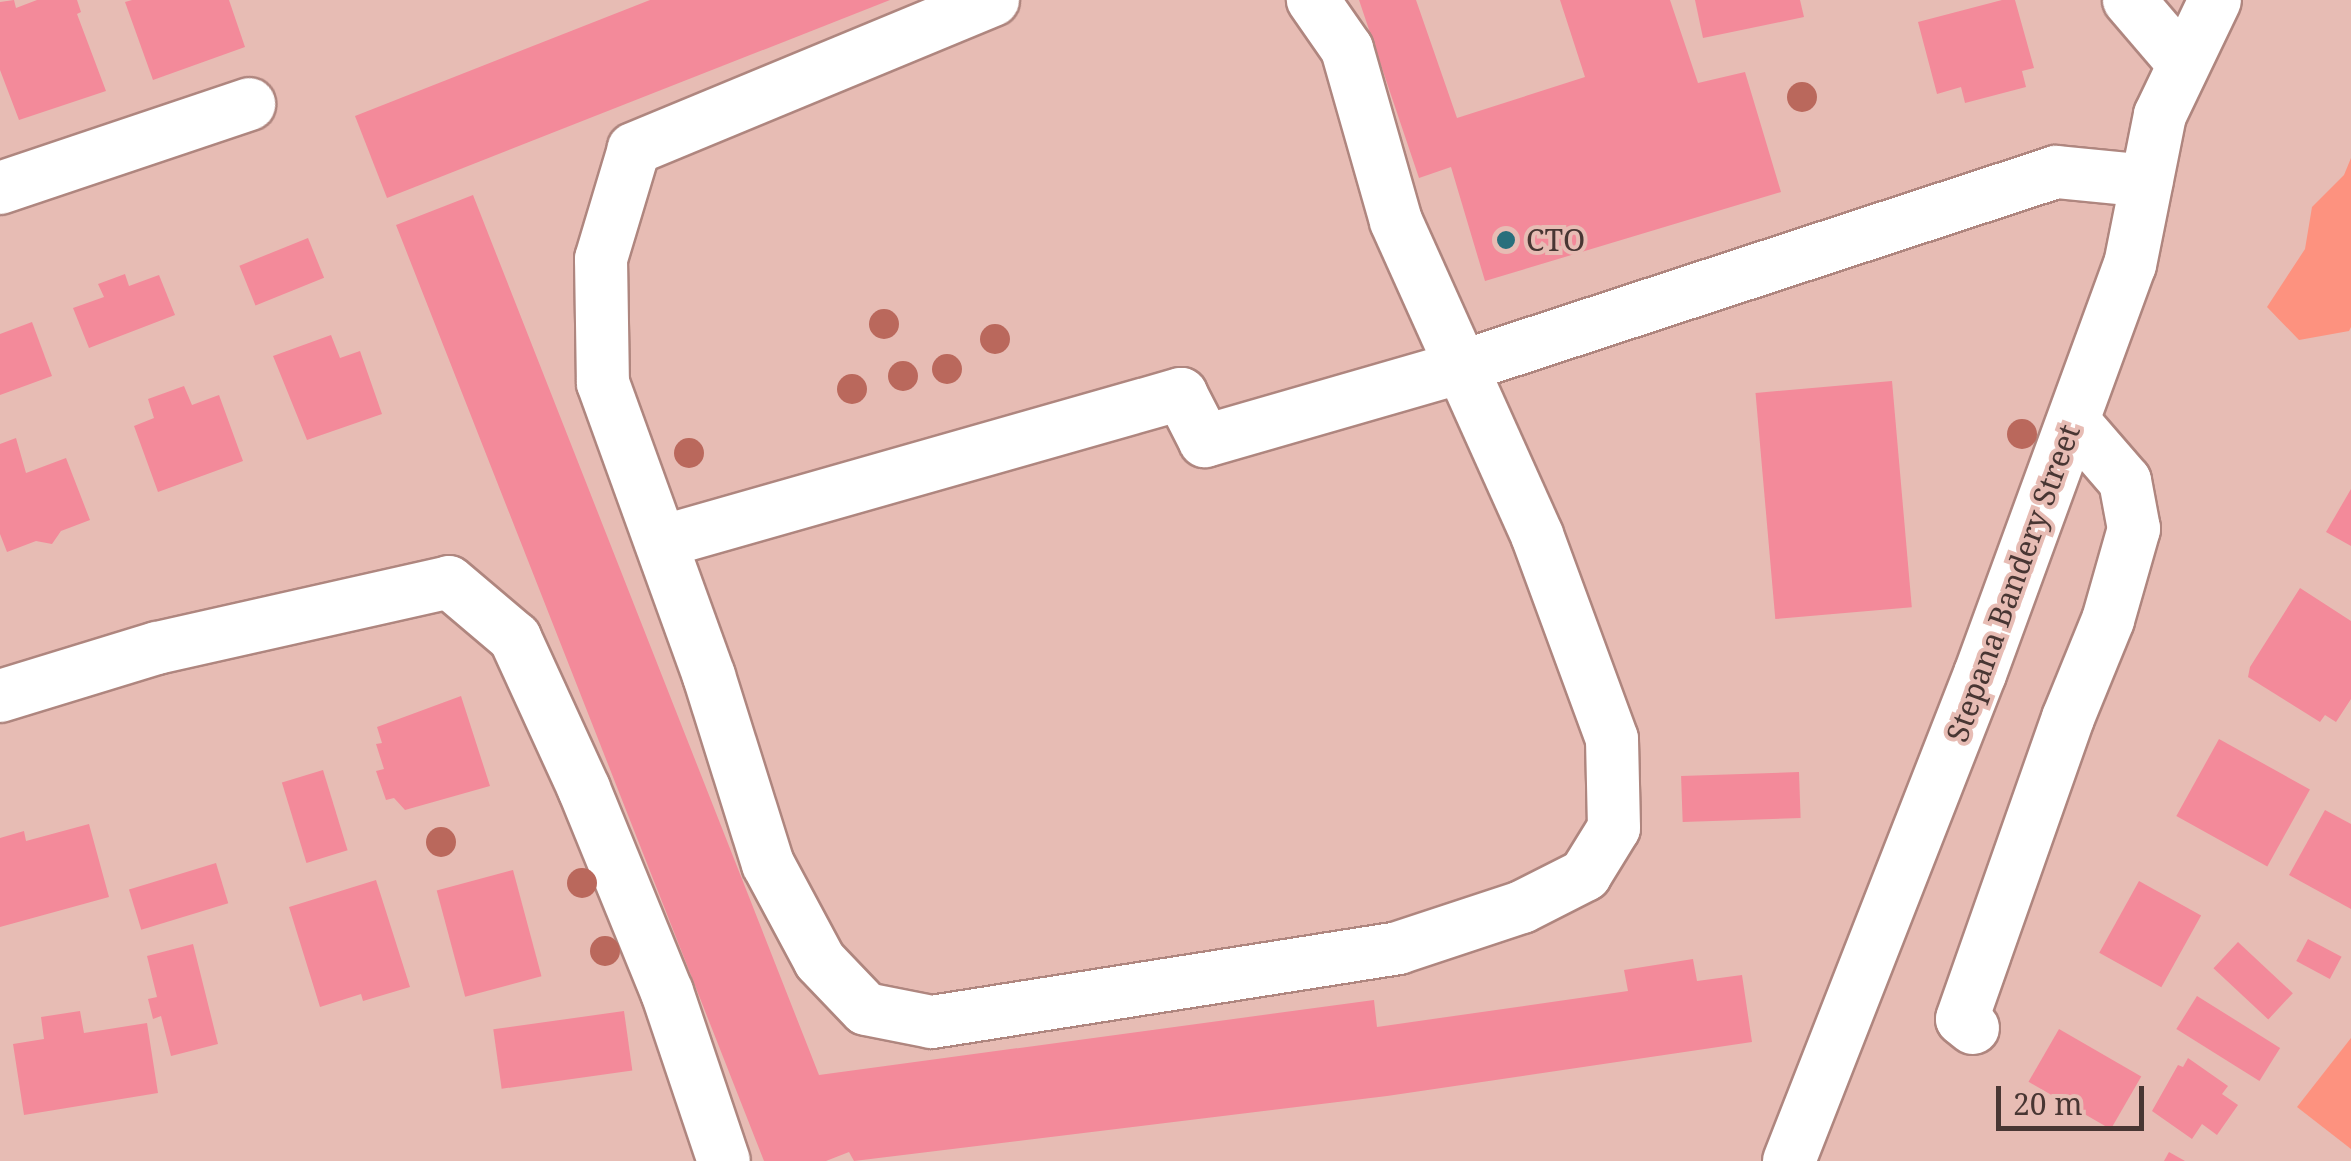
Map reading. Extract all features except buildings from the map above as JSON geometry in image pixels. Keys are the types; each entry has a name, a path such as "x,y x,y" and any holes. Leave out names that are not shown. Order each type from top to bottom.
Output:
{"street":[{"path":"993,0 634,149 601,259 603,383 661,542 768,864 820,961 866,1010 932,1022 1398,948 1522,907 1584,874 1614,828 1612,739 1537,534 1396,221 1347,49 1312,0"},
{"path":"2129,0 2183,63"},
{"name":"Stepana Bandery Street","path":"1789,1161 1980,674 2130,265 2160,115 2215,0"},
{"path":"0,188 249,104"},
{"path":"661,542 1181,394 1205,441 1464,366 2056,172 2147,181"},
{"path":"1974,1028 1962,1019 2068,718 2108,620 2134,529 2126,481 2073,421"},
{"path":"0,696 157,648 449,582 515,638 584,790 667,992 724,1161"}],"shaded area":[{"path":"2351,158 2351,327 2349,331 2299,340 2267,307 2305,249 2312,207 2344,175"},
{"path":"2351,1038 2351,1149 2297,1107"}],"place":[{"name":"СТО","path":"1506,240"}]}
